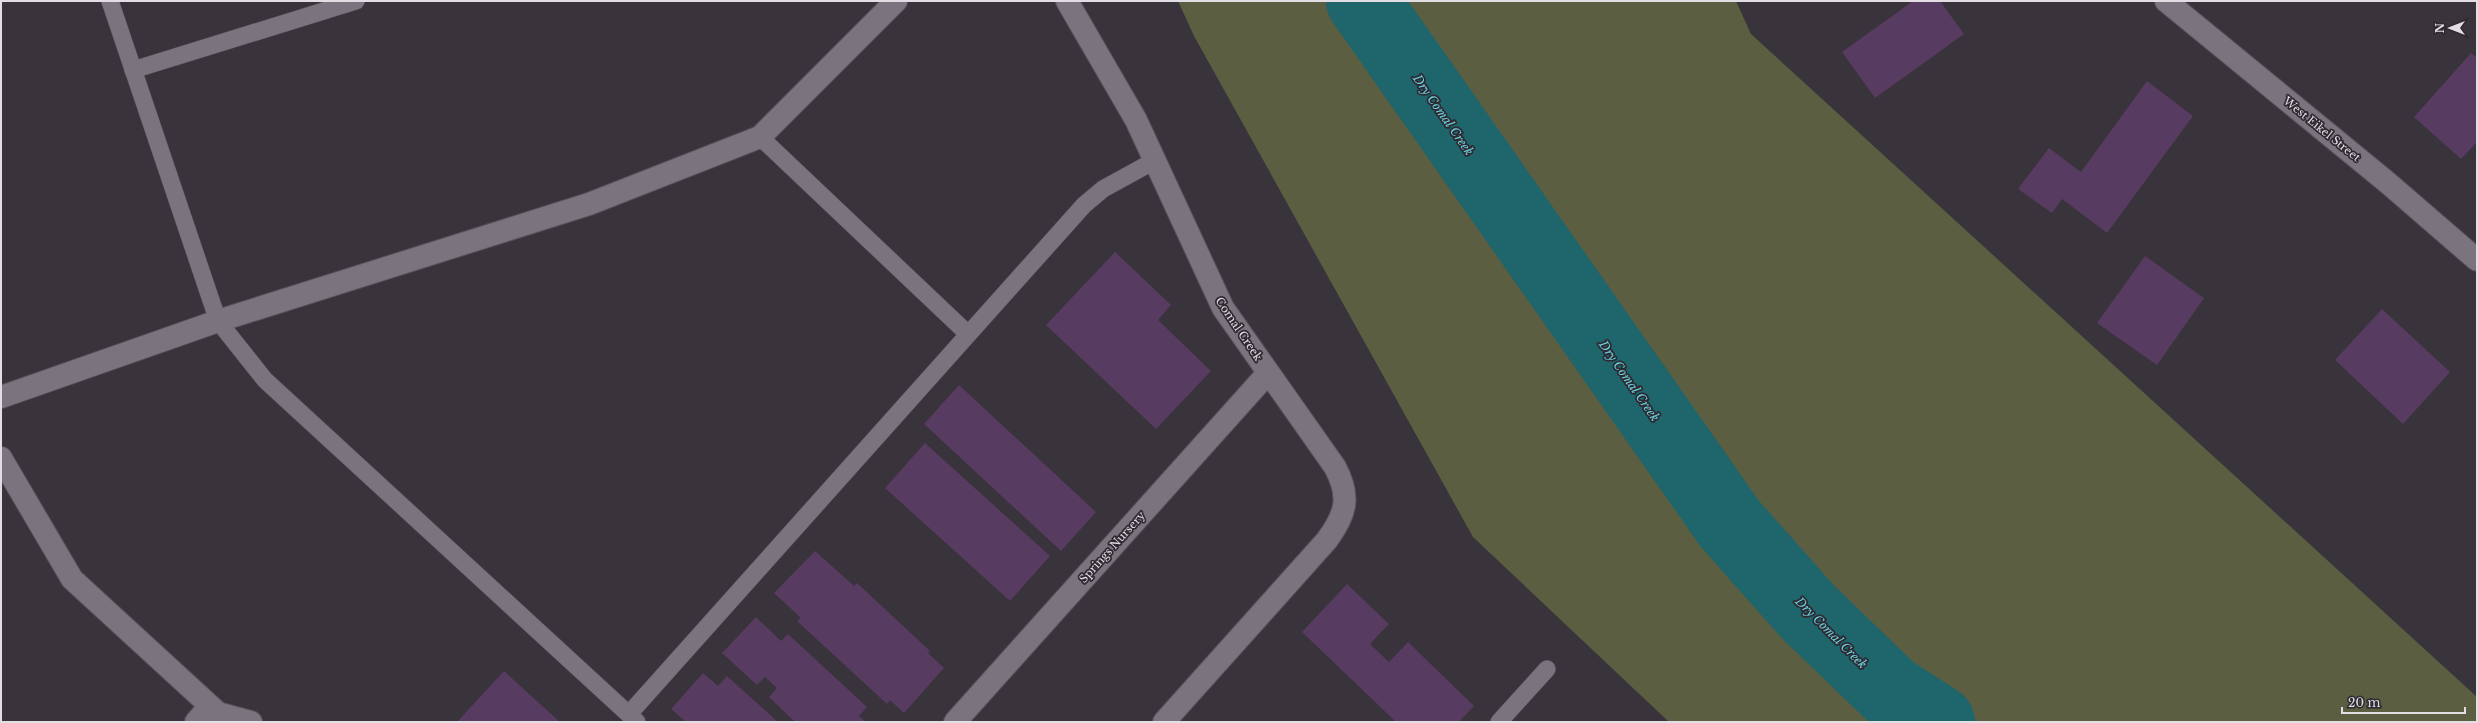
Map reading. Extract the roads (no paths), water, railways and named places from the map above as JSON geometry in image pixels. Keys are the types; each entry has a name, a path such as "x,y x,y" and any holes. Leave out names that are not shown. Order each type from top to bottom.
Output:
{"street":[{"path":"1,397 218,321 589,204 760,137 896,1"},
{"name":"Comal Creek","path":"1067,1 1136,120 1223,308 1335,467 1344,486 1344,506 1342,518 1327,540 1173,719"},
{"name":"West Eikel Street","path":"2166,1 2388,183 2477,260"},
{"name":"Springs Nursery","path":"955,722 1268,373"},
{"path":"1,458 72,579 211,716 252,722"}],"lane":[{"path":"110,1 218,321 265,380 633,718 968,334 1091,197 1154,161"},
{"path":"133,70 356,1"},
{"path":"760,137 968,334"},
{"path":"1499,722 1547,669"}],"waterway":[{"name":"Dry Comal Creek","path":"1363,1 1730,524 1808,612 1890,691 1938,722"}]}
